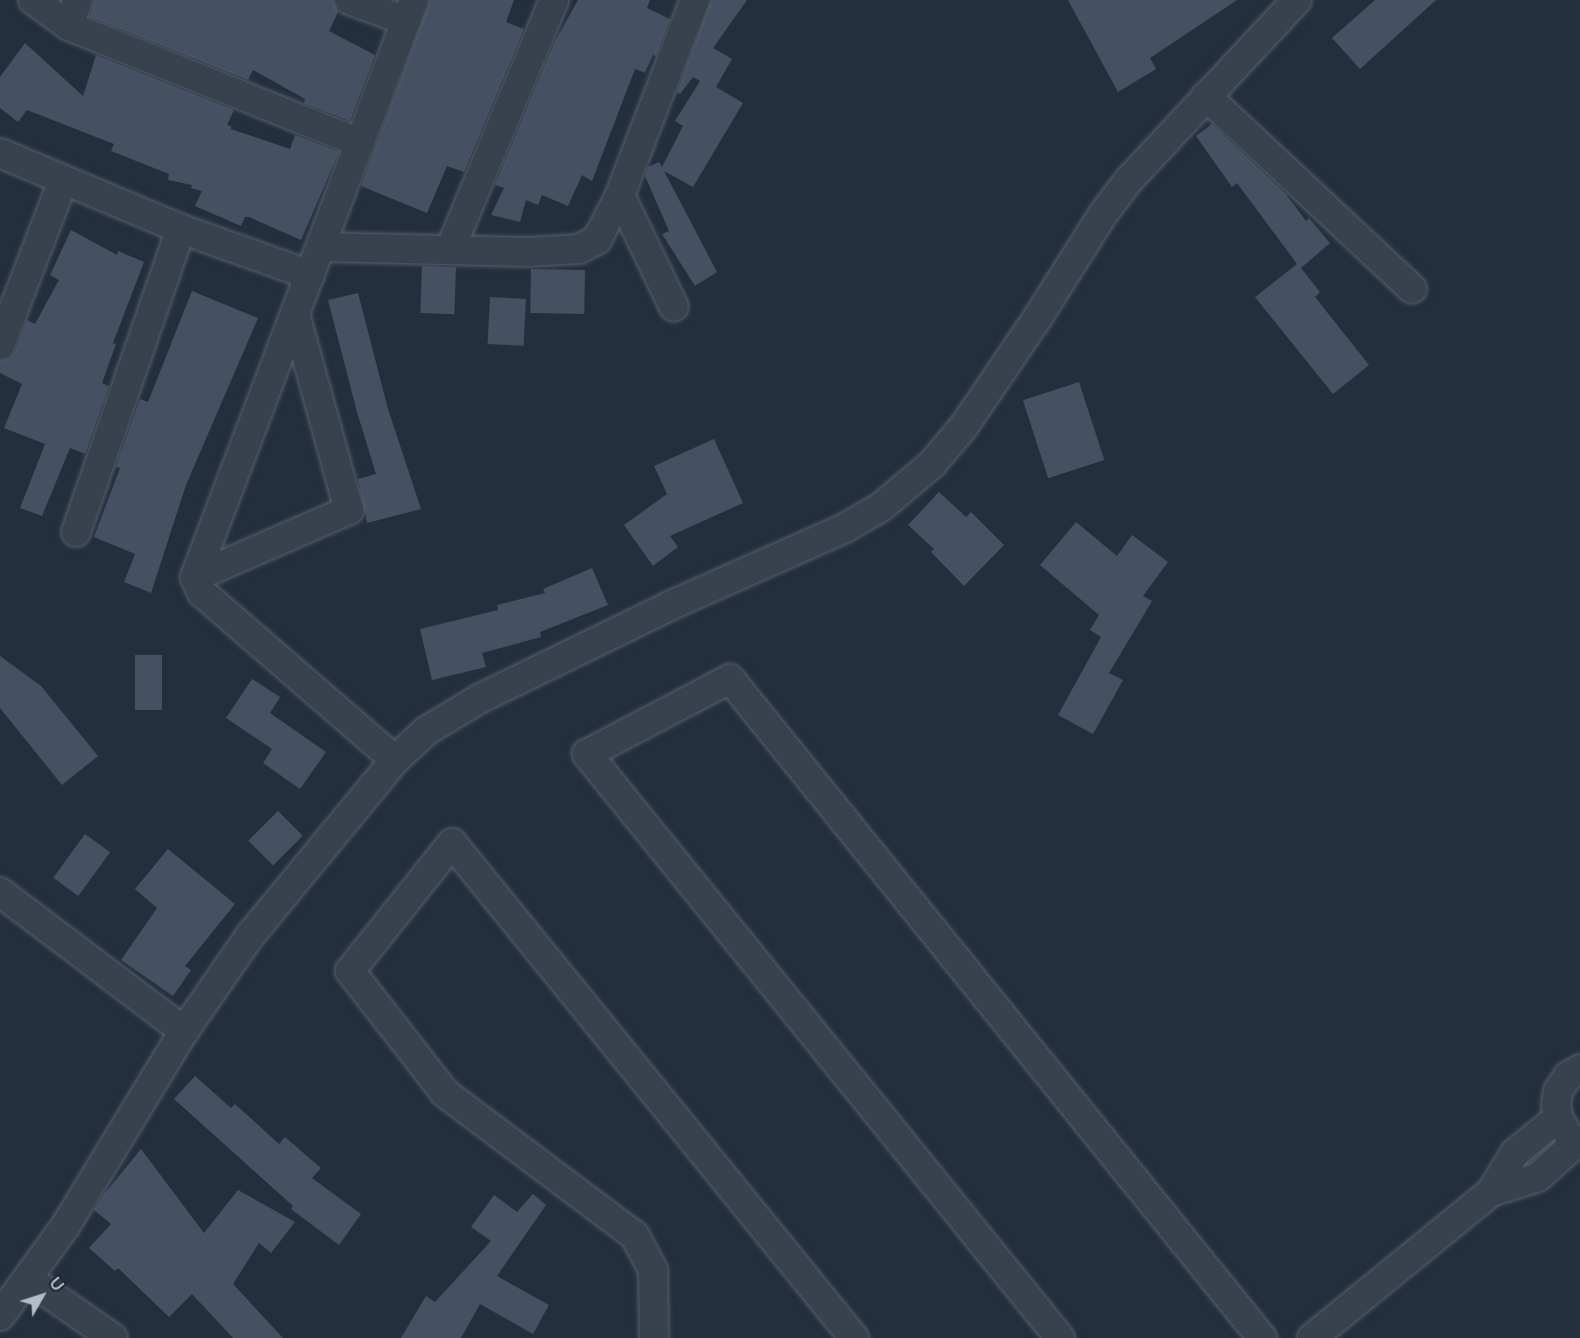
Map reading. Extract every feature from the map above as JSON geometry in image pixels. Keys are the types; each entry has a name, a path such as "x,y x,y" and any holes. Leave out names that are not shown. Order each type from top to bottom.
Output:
{"street":[{"path":"33,0 74,13 360,143"},
{"path":"349,0 410,11 195,577 202,593 395,760"},
{"path":"450,250 554,0"},
{"path":"322,247 450,250 579,249 597,240 620,195 695,0"},
{"path":"0,1316 66,1225 184,1030 249,937 395,760 426,731 479,699 676,603 845,528 881,507 932,464 964,426 1038,317 1103,214 1129,180 1297,0"},
{"path":"1206,96 1412,289"},
{"path":"0,153 181,229 310,275"},
{"path":"0,345 63,180"},
{"path":"620,195 674,307"},
{"path":"76,532 181,229"},
{"path":"195,577 350,510 295,314"},
{"path":"1060,1338 587,754 730,679 1262,1338"},
{"path":"654,1338 653,1270 634,1235 445,1093 350,971 452,843 854,1338"},
{"path":"0,892 184,1030"},
{"path":"1491,1191 1538,1178 1579,1142 1566,1132 1558,1118 1556,1105 1558,1091 1568,1076 1580,1069"},
{"path":"1312,1338 1491,1191 1515,1153 1558,1118"},
{"path":"28,1279 113,1338"}],"building":[{"path":"94,0 333,0 338,12 329,31 375,55 350,121 304,103 305,99 253,70 248,80 90,17"},
{"path":"430,0 514,0 506,22 524,29 464,172 447,166 427,213 361,186"},
{"path":"578,0 650,0 647,8 670,19 656,56 653,55 645,73 635,69 592,181 582,175 568,206 542,195 538,205 526,200 520,222 491,215 504,188 495,185 555,41"},
{"path":"711,0 747,0 713,48 732,59 716,87 743,103 693,187 664,171 717,272 695,286 662,234 669,231 645,176 648,167 659,162 662,167 683,126 675,121 700,81 693,77 680,94 677,92"},
{"path":"1068,0 1237,0 1150,58 1156,69 1118,92"},
{"path":"1375,0 1436,0 1360,69 1332,38"},
{"path":"25,43 83,96 96,55 234,110 227,125 231,126 231,129 290,149 295,135 339,152 301,240 249,217 245,217 241,226 195,206 202,191 191,188 192,185 168,180 169,174 111,151 114,144 27,110 18,122 0,108 0,77"},
{"path":"1212,124 1285,193 1306,221 1309,218 1330,243 1301,268 1320,292 1315,297 1369,365 1333,394 1255,297 1297,264 1237,183 1232,187 1196,136"},
{"path":"71,230 117,255 118,251 144,262 113,343 116,344 102,383 109,386 85,454 70,448 42,516 20,508 45,444 4,428 22,384 0,373 0,361 10,358 15,351 27,320 35,324 59,280 50,275"},
{"path":"422,266 456,267 454,314 420,313"},
{"path":"531,269 585,270 584,314 530,313"},
{"path":"192,291 258,318 186,485 151,593 124,582 135,554 94,537 120,468 116,467 140,399 148,402"},
{"path":"358,293 388,409 421,509 367,523 358,479 376,474 357,412 328,300"},
{"path":"490,297 526,299 523,346 488,344"},
{"path":"1079,382 1104,460 1048,478 1023,400"},
{"path":"714,439 743,503 670,536 678,547 653,566 624,525 667,494 654,466"},
{"path":"939,492 966,517 971,512 1004,545 964,586 931,552 934,549 908,525"},
{"path":"1076,522 1117,556 1132,535 1168,562 1143,596 1152,601 1109,673 1123,680 1093,734 1058,715 1101,637 1090,630 1099,615 1040,565"},
{"path":"592,568 608,605 540,632 541,637 482,653 486,667 432,680 420,629 498,610 497,605 545,593 543,589"},
{"path":"135,655 162,655 162,710 135,710"},
{"path":"0,656 41,686 98,756 62,785 0,708"},
{"path":"252,679 280,697 270,713 326,752 300,789 263,763 272,749 226,718"},
{"path":"278,811 303,836 273,865 248,841"},
{"path":"85,834 110,852 78,896 53,878"},
{"path":"168,849 235,904 185,966 191,970 173,996 121,960 157,908 135,889"},
{"path":"195,1076 231,1108 235,1104 279,1144 285,1137 321,1168 312,1178 361,1214 339,1245 291,1209 293,1206 174,1099"},
{"path":"141,1149 204,1233 238,1190 295,1222 271,1253 259,1243 233,1284 283,1338 233,1338 192,1294 169,1317 118,1268 115,1271 89,1248 111,1224 94,1210"},
{"path":"533,1194 546,1205 497,1276 549,1305 533,1334 480,1304 461,1338 401,1338 426,1296 435,1302 491,1241 471,1227 494,1195 517,1212"}]}
